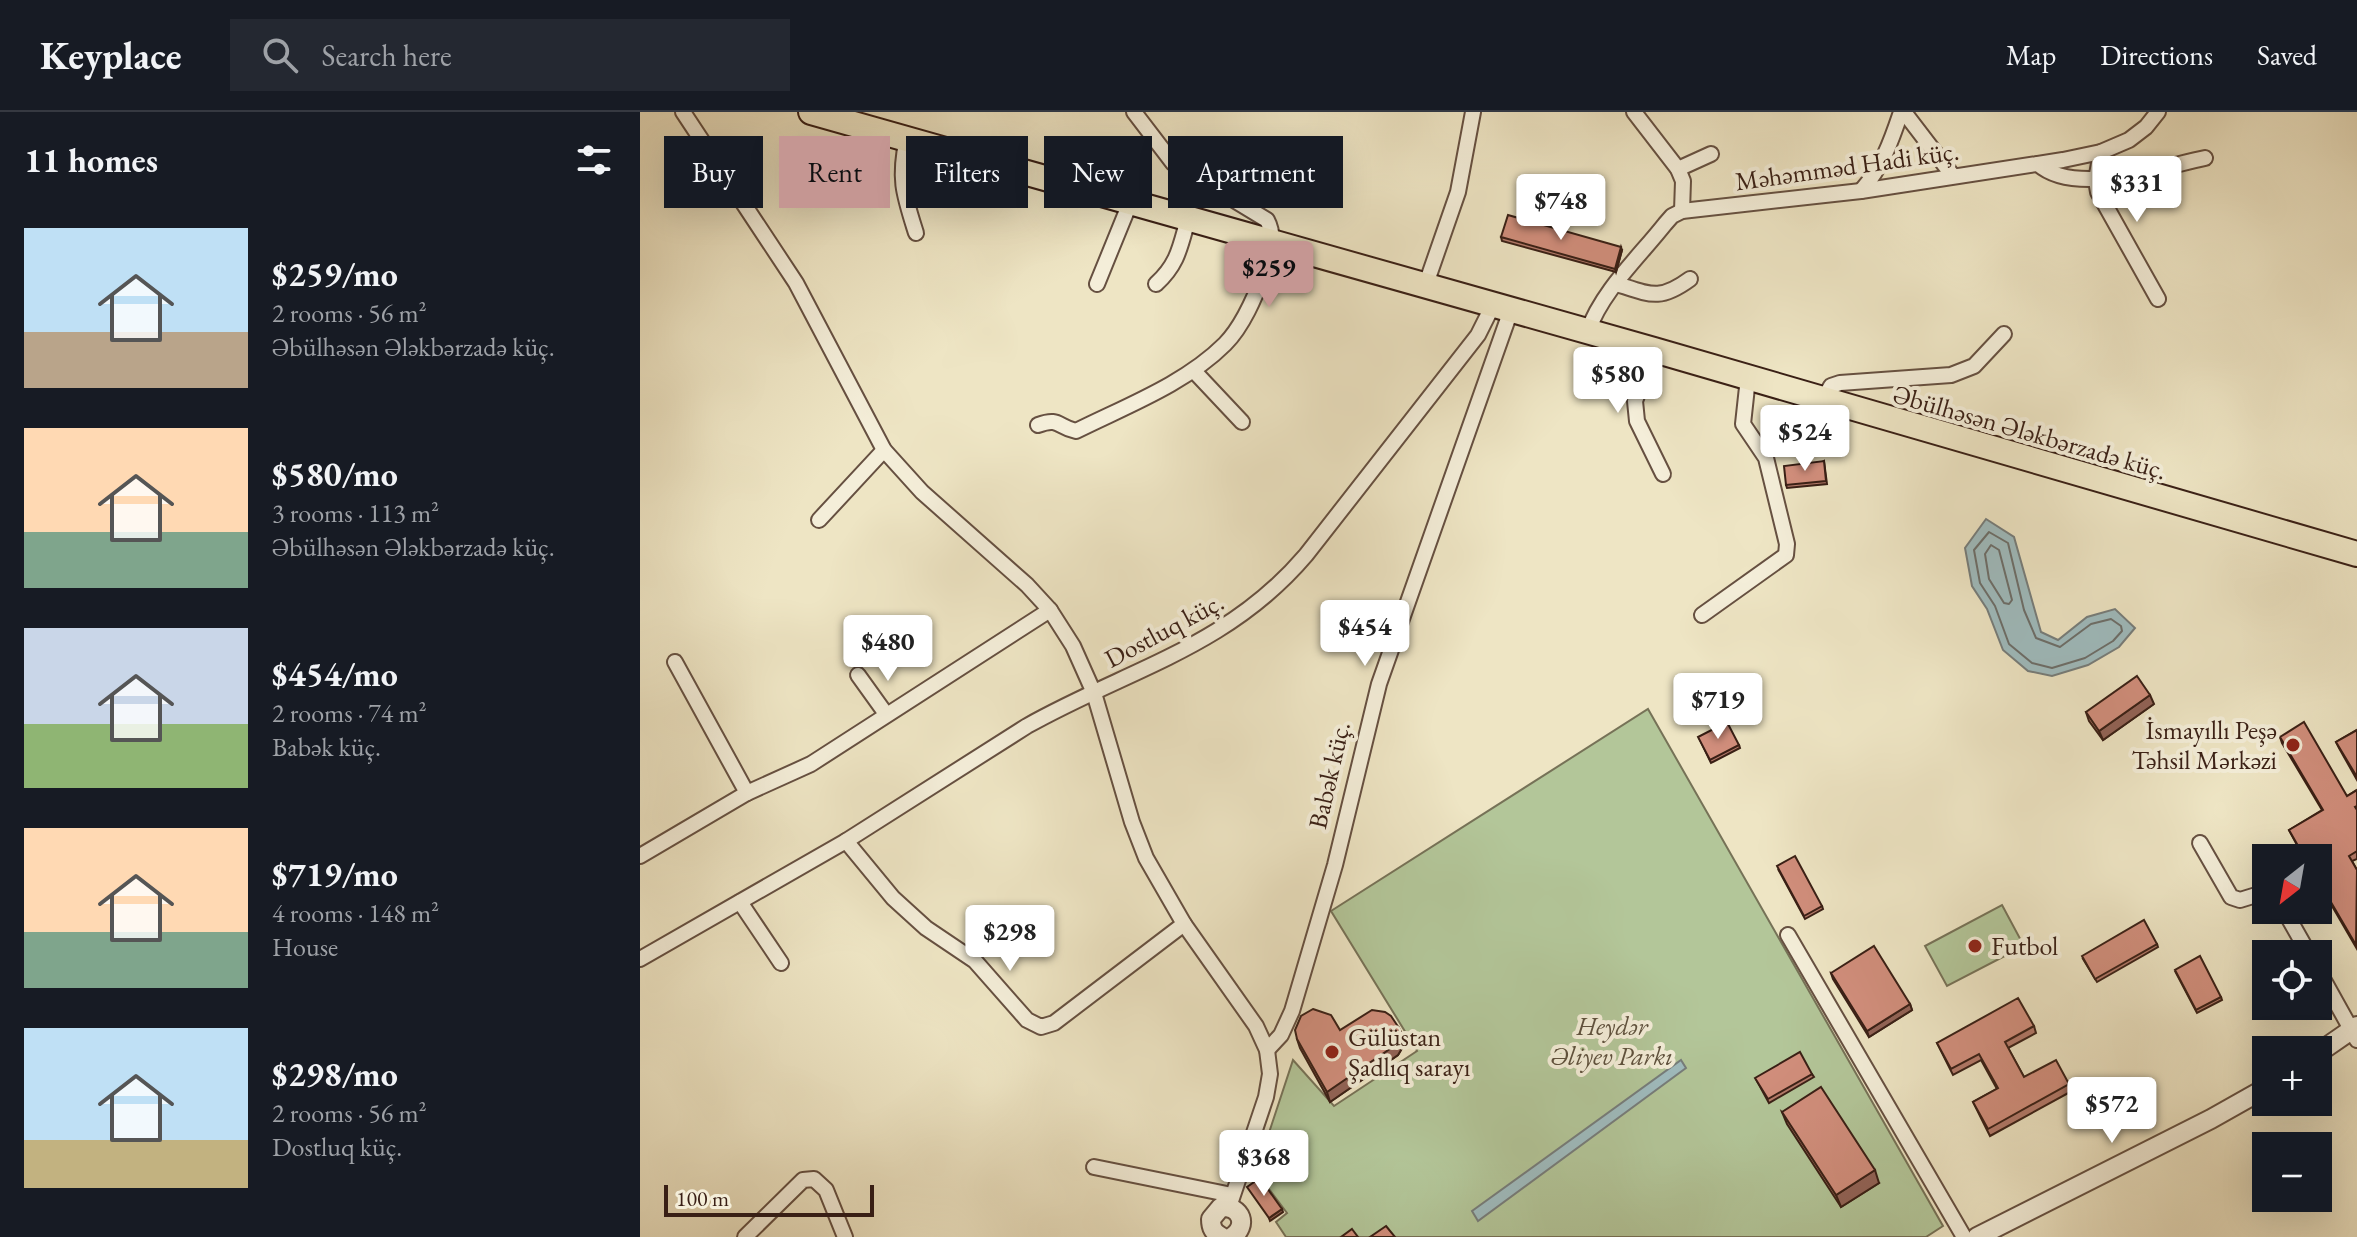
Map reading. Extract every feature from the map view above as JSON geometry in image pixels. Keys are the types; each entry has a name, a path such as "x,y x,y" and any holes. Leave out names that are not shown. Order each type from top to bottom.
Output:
{"main road":[{"name":"Əbülhəsən Ələkbərzadə küç.","path":"811,112 906,139"},
{"name":"Əbülhəsən Ələkbərzadə küç.","path":"1148,208 1588,331 2357,554"}],"street":[{"path":"683,112 796,283 884,450 922,492 1027,585 1050,610 1073,646 1094,693 1132,822 1146,858 1184,924 1256,1026 1267,1050 1270,1074 1266,1097 1231,1201 1211,1219 1227,1236 1241,1217 1231,1201 1094,1167"},
{"path":"1038,425 1052,420 1076,431 1194,371 1227,342 1246,314 1267,266 1272,243 1271,227 1262,215 1173,163 1134,112"},
{"path":"1425,287 1458,192 1473,112"},
{"path":"1588,331 1601,305 1617,284 1672,216 1682,211 1683,181 1678,169 1634,112"},
{"path":"1903,112 1953,176"},
{"path":"1861,191 1877,173 1903,112"},
{"name":"Məhəmməd Hadi küç.","path":"1682,211 1861,191 2101,152 2129,140 2146,127 2158,112"},
{"path":"906,143 901,165 906,202"},
{"path":"2101,152 2096,180 2103,203 2158,299"},
{"path":"1678,169 1711,154"},
{"path":"2038,164 2053,174 2096,180 2205,158"},
{"path":"908,208 916,233"},
{"path":"1097,284 1128,208"},
{"path":"1156,284 1171,270 1176,260 1188,219"},
{"path":"1617,284 1654,296 1673,291 1690,279"},
{"name":"Dostluq küç.","path":"640,959 846,841 1027,726 1158,665 1227,626 1292,571 1502,307"},
{"name":"Babək küç.","path":"1267,1050 1281,1035 1292,1011 1335,865 1379,684 1502,307"},
{"path":"1823,400 1831,386 1840,383 1951,375 1974,366 2004,334"},
{"path":"1654,350 1635,401 1637,421 1663,474"},
{"path":"1194,371 1242,422"},
{"path":"1702,615 1786,555 1787,544 1766,458 1743,424 1748,378"},
{"path":"819,520 884,450"},
{"path":"640,856 747,793 811,764 1050,610"},
{"path":"675,662 747,793"},
{"path":"858,675 886,714"},
{"path":"846,841 893,898 926,928 975,961 1027,1020 1041,1027 1054,1023 1184,924"},
{"path":"2200,843 2231,897 2240,900 2252,896"},
{"path":"740,902 781,963"},
{"path":"1788,935 1964,1237"},
{"path":"2332,993 2355,1032 2332,1045"},
{"path":"1977,1237 2252,1096"},
{"path":"745,1237 803,1180 814,1179 826,1190 845,1237"}],"green space":[{"name":"Heydər Əliyev Parkı","path":"1648,709 1943,1226 1926,1237 1286,1237 1276,1222 1287,1213 1256,1172 1293,1060 1334,1106 1417,1051 1331,911"},
{"name":"Futbol","path":"2002,905 2024,946 1947,986 1925,946"}],"water":[{"path":"1986,519 2014,537 2041,632 2058,640 2087,617 2115,609 2135,628 2119,647 2088,665 2052,676 2028,671 2003,650 1987,609 1972,586 1965,548"},
{"path":"1681,1060 1686,1068 1478,1221 1472,1211"}],"building":[{"path":"1508,215 1621,247 1615,269 1501,237"},
{"path":"1824,461 1826,481 1786,485 1784,466"},
{"path":"2137,676 2150,695 2099,731 2086,712"},
{"path":"1727,722 1739,745 1710,760 1698,737"},
{"path":"2304,722 2347,796 2357,790 2357,851 2349,856 2357,870 2356,945 2332,904 2332,844 2297,844 2289,830 2323,810 2280,737"},
{"path":"2357,730 2357,777 2336,742"},
{"path":"1795,856 1822,906 1804,916 1777,866"},
{"path":"2144,920 2157,944 2095,979 2082,956"},
{"path":"1874,946 1910,1004 1867,1031 1831,973"},
{"path":"2200,956 2221,997 2196,1010 2175,970"},
{"path":"2018,998 2034,1026 2005,1042 2024,1077 2056,1060 2069,1084 1988,1129 1973,1102 1998,1088 1979,1054 1951,1069 1937,1043"},
{"path":"1313,1009 1331,1015 1340,1030 1372,1010 1385,1012 1399,1028 1400,1035 1394,1046 1327,1092 1295,1030 1301,1016"},
{"path":"1800,1052 1812,1074 1768,1099 1755,1078"},
{"path":"1821,1087 1875,1170 1836,1195 1782,1112"},
{"path":"1260,1178 1282,1209 1269,1218 1247,1187"},
{"path":"1386,1226 1395,1237 1370,1237"},
{"path":"1352,1229 1358,1237 1341,1237"}],"place":[{"name":"İsmayıllı Peşə Təhsil Mərkəzi","path":"2293,745"},
{"name":"Futbol","path":"1975,946"},
{"name":"Gülüstan Şadlıq sarayı","path":"1332,1052"}]}
